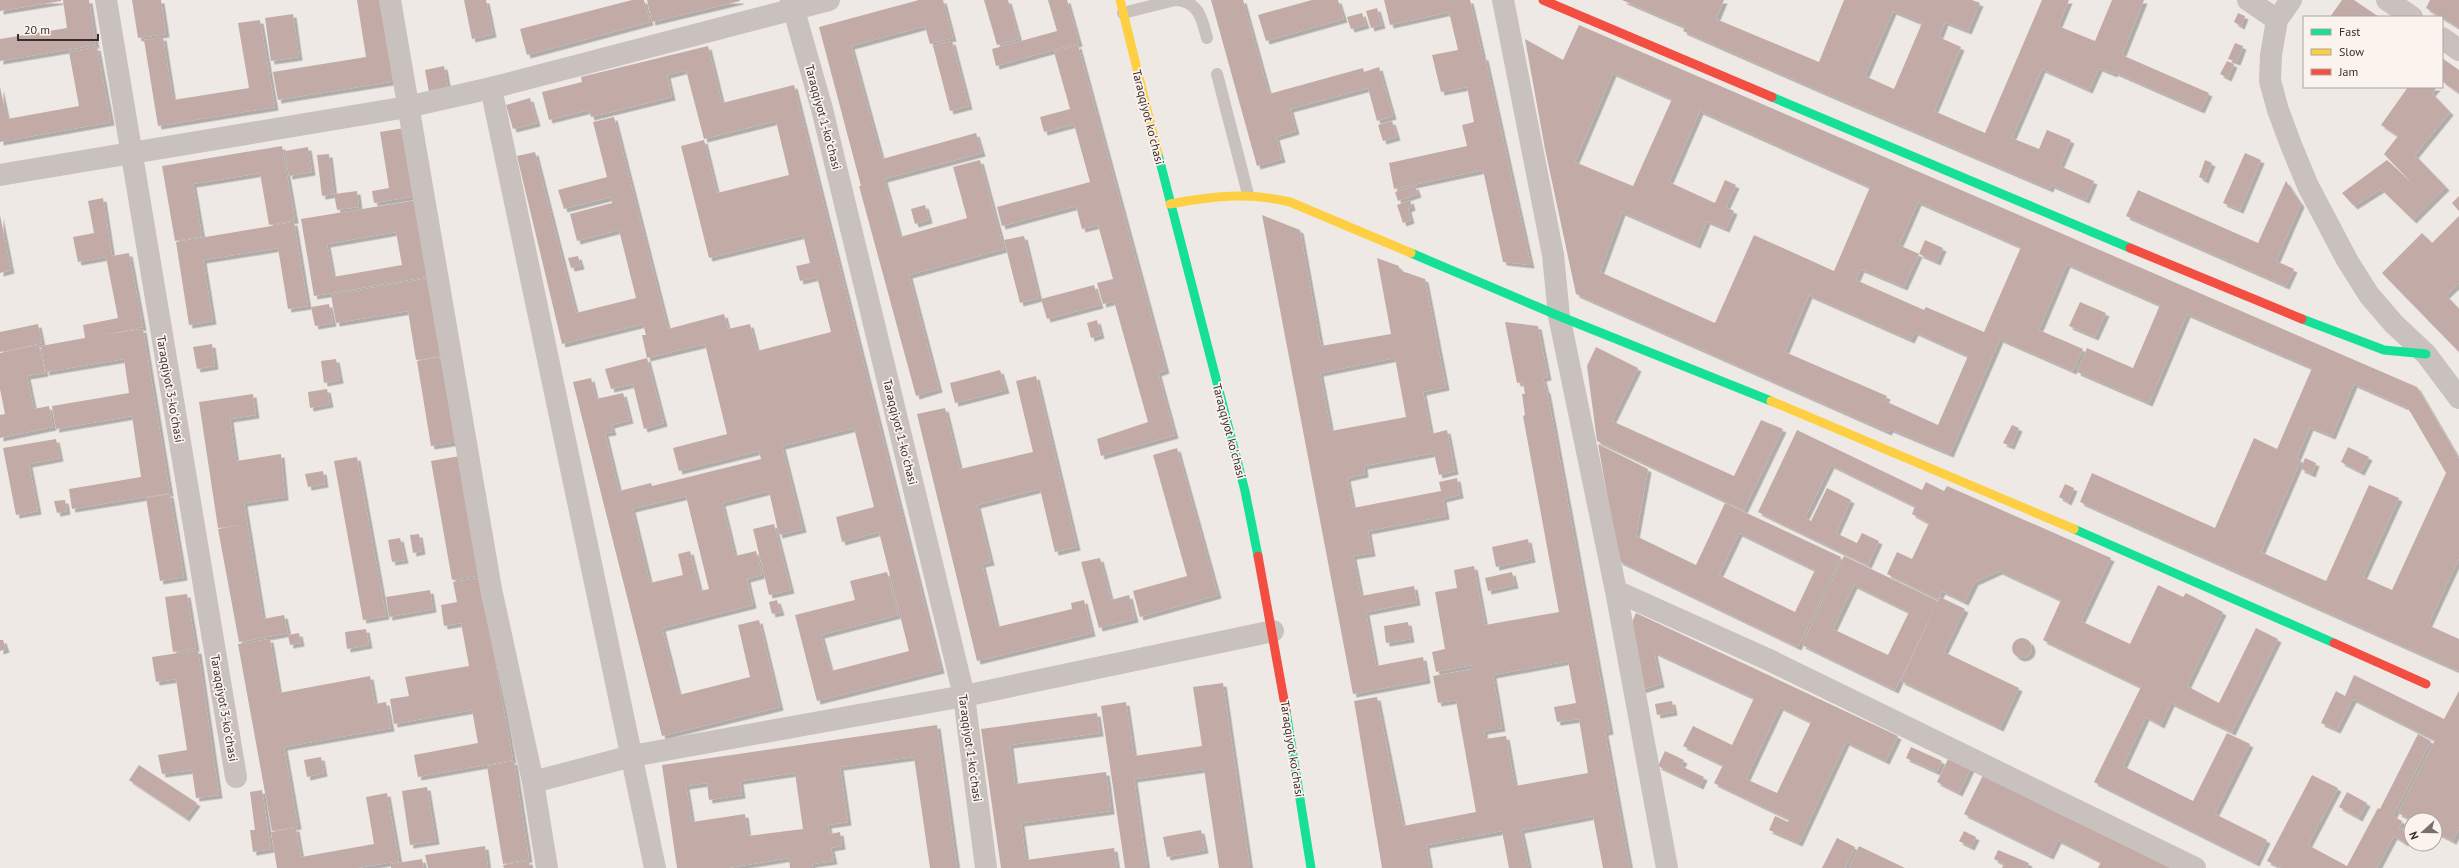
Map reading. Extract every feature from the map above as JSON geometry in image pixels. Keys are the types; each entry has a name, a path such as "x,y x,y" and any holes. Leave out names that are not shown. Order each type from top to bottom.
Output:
{"street":[{"name":"Taraqqiyot 3-koʻchasi","path":"106,0 130,154 236,777"},
{"path":"390,0 407,107 491,589 534,782 547,868"},
{"path":"0,174 130,154 407,107 491,88 792,4 829,0"},
{"name":"Taraqqiyot koʻchasi","path":"1120,0 1170,204 1245,491 1273,631 1311,868"},
{"path":"1503,0 1553,255 1560,316 1616,591 1667,868"},
{"path":"1543,0 2240,295 2378,348 2402,353 2426,354"},
{"path":"2248,0 2277,20"},
{"path":"2292,0 2277,20 2271,55 2270,81 2278,110 2308,186 2347,260 2369,295 2394,324 2426,354 2459,398"},
{"path":"2387,0 2411,16"},
{"name":"Taraqqiyot 1-koʻchasi","path":"792,4 822,109 964,696 986,868"},
{"path":"2443,39 2459,50"},
{"path":"491,88 655,868"},
{"path":"1170,204 1226,193 1266,195 1290,202 1560,316 1741,388 2056,521 2426,684"},
{"path":"1616,591 1767,659 2195,868"},
{"path":"534,782 632,756 964,696 1273,631"}],"lane":[{"path":"1123,13 1176,0 1187,1 1196,8 1202,17 1207,38"},
{"path":"1217,74 1248,194"}],"building":[{"path":"0,0 61,0 61,1 0,11"},
{"path":"63,0 89,0 96,45 0,61 0,39 67,28"},
{"path":"132,0 161,0 166,34 138,38"},
{"path":"357,0 383,0 396,81 278,100 273,72 366,57"},
{"path":"464,0 486,0 493,34 472,39"},
{"path":"632,0 644,0 650,22 527,55 520,29"},
{"path":"647,0 740,0 740,1 652,22"},
{"path":"919,0 943,0 953,38 930,44 925,26 851,46 882,159 976,133 982,153 884,179 900,237 967,218 953,167 980,160 1004,249 909,275 939,389 916,396 859,186 861,186 819,27"},
{"path":"984,0 1008,0 1019,39 997,45"},
{"path":"1048,0 1067,0 1079,43 996,66 992,49 1057,31"},
{"path":"1211,0 1243,0 1269,94 1363,68 1364,72 1379,67 1393,116 1377,121 1368,88 1290,109 1296,131 1276,137 1282,159 1257,166"},
{"path":"1312,0 1338,0 1344,19 1266,41 1258,15"},
{"path":"1384,0 1470,0 1483,57 1485,57 1531,265 1503,262 1483,170 1394,189 1389,163 1467,146 1462,125 1474,122 1467,87 1441,92 1432,55 1458,50 1449,12 1390,25"},
{"path":"1622,0 1724,0 1716,19 1819,62 1844,0 1972,0 1980,3 1968,31 1945,22 1939,37 1961,47 1934,111 1985,133 2042,0 2069,0 2058,26 2095,41 2112,0 2144,0 2122,55 2209,93 2201,110 2114,72 2114,74 2099,68 2089,90 2042,69 2012,138 2039,149 2047,130 2071,140 2060,166 2094,181 2086,200 2051,185 2050,189 1827,94 1683,31 1685,27","holes":["1893,11 1922,23 1894,89 1865,76"]},
{"path":"2342,0 2354,0 2378,16 2331,16"},
{"path":"2430,0 2459,0 2459,28 2443,18 2443,16 2439,16 2426,8"},
{"path":"1377,8 1382,25 1371,28 1366,11"},
{"path":"1362,13 1366,25 1351,29 1347,17"},
{"path":"2238,13 2245,16 2241,26 2234,22"},
{"path":"293,14 299,57 271,61 265,18"},
{"path":"260,20 275,107 158,126 144,40 163,37 173,100 249,88 238,23"},
{"path":"1579,25 2417,387 2459,459 2459,558 2428,625 2459,639 2459,671 2080,502 2092,473 2215,528 2254,438 2277,449 2312,368 2187,314 2149,403 2077,372 2087,348 2133,368 2160,305 2067,264 2039,330 2083,349 2073,371 2000,339 1950,454 1890,429 1888,432 1576,294 1545,149 1525,39 1563,60","holes":["1613,73 1672,99 1633,186 1575,162","1700,111 1870,187 1834,271 1754,235 1715,323 1600,272 1622,212 1697,245 1707,221 1726,229 1734,211 1726,207 1736,185 1725,180 1715,203 1669,182","1918,202 2021,247 1984,332 1926,307 1924,310 1856,280 1861,269 1904,287 1919,254 1899,245","1809,295 1911,340 1915,332 1968,356 1938,425 1885,401 1887,396 1785,352","2354,384 2408,408 2446,473 2392,590 2363,577 2399,498 2369,485 2326,581 2261,552 2301,460 2297,458 2310,427 2332,436"]},
{"path":"952,41 969,106 950,111 933,46"},
{"path":"2235,43 2243,46 2237,62 2228,59"},
{"path":"1078,45 1166,370 1158,373 1175,435 1101,456 1097,439 1148,422 1114,301 1103,304 1097,283 1113,279 1098,225 1082,229 1076,206 1002,226 997,207 1090,182 1074,124 1044,132 1040,117 1070,109 1054,52"},
{"path":"708,46 722,103 794,85 941,670 817,701 795,615 855,600 850,581 887,572 898,615 821,635 831,671 909,651 879,532 842,542 836,517 874,507 854,428 782,446 803,529 779,535 769,491 722,503 735,556 756,551 762,575 747,579 753,605 662,628 679,695 750,677 738,625 759,620 780,707 662,736 573,382 591,378 596,399 623,393 630,420 611,425 613,432 605,433 619,491 651,483 652,486 761,459 759,451 679,471 673,448 727,434 705,344 647,358 642,335 646,335 643,324 562,344 517,156 535,152 576,313 636,298 619,230 577,241 570,214 612,203 611,197 564,209 558,190 607,177 593,122 614,117 668,329 724,314 728,329 750,324 757,351 831,332 817,277 800,281 796,266 810,263 803,235 709,258 681,146 704,140 717,193 789,175 776,121 704,139 686,70 667,75 672,97 591,117 589,110 549,120 542,92 582,82 581,77","holes":["686,496 709,589 700,591 690,551 678,554 683,575 650,583 632,509"]},
{"path":"97,47 111,122 0,142 0,87 7,119 79,106 69,52"},
{"path":"2443,59 2459,70 2459,93 2443,82"},
{"path":"2227,61 2234,64 2228,78 2220,74"},
{"path":"444,66 448,88 429,92 425,70"},
{"path":"2407,88 2436,88 2432,93 2450,112 2415,155 2446,187 2413,220 2381,189 2354,206 2342,193 2387,160 2413,184 2384,154 2398,136 2381,125"},
{"path":"530,98 537,123 513,129 506,105"},
{"path":"1392,121 1397,137 1383,141 1378,125"},
{"path":"404,128 416,196 374,203 372,191 389,188 380,132"},
{"path":"282,146 295,220 269,225 260,173 193,184 202,236 175,241 162,166"},
{"path":"308,147 312,172 289,176 285,151"},
{"path":"2245,153 2261,160 2240,210 2223,203"},
{"path":"329,154 334,194 322,196 317,155"},
{"path":"2205,160 2212,163 2205,180 2199,177"},
{"path":"2286,181 2301,204 2276,261 2294,269 2286,286 2126,216 2138,190 2258,243"},
{"path":"1415,186 1418,194 1398,201 1395,192"},
{"path":"357,191 359,207 337,210 334,194"},
{"path":"2459,196 2459,211 2452,203"},
{"path":"103,198 112,256 129,253 143,327 103,335 143,329 170,493 72,509 69,489 141,477 132,416 56,429 52,406 129,393 124,359 46,372 41,346 85,338 83,325 118,318 106,257 78,262 73,237 94,233 88,201"},
{"path":"417,200 431,276 314,296 301,219","holes":["396,232 402,265 333,277 327,244"]},
{"path":"1410,200 1412,207 1408,209 1411,220 1403,223 1397,205"},
{"path":"925,205 929,220 915,224 911,209"},
{"path":"0,215 11,270 0,273"},
{"path":"1262,215 1300,230 1321,346 1391,334 1377,258 1399,266 1399,270 1425,279 1446,387 1423,392 1431,434 1447,430 1455,471 1439,475 1434,453 1364,466 1365,474 1347,478 1353,508 1441,491 1439,482 1457,478 1460,495 1443,499 1446,516 1368,531 1372,553 1353,556 1361,596 1414,586 1417,602 1366,612 1376,666 1423,657 1427,680 1353,694","holes":["1395,358 1406,417 1331,431 1320,373"]},
{"path":"2459,216 2459,283 2446,295 2459,309 2459,352 2382,273 2422,233 2432,243"},
{"path":"294,222 308,306 288,309 278,248 203,260 213,321 189,325 176,242"},
{"path":"1024,236 1039,298 1020,303 1004,240"},
{"path":"1925,240 1943,248 1937,262 1919,254"},
{"path":"578,256 581,266 571,268 568,258"},
{"path":"429,278 443,356 416,360 408,311 336,323 331,295"},
{"path":"1094,285 1100,305 1047,319 1041,299"},
{"path":"2080,302 2106,313 2095,337 2069,326"},
{"path":"329,304 333,323 315,326 311,307"},
{"path":"1097,320 1101,335 1091,338 1087,323"},
{"path":"1505,322 1538,326 1548,377 1543,378 1547,390 1610,731 1605,732 1630,868 1603,868 1593,816 1521,830 1529,868 1509,868 1502,831 1426,845 1430,868 1382,868 1354,701 1377,697 1403,826 1476,812 1456,700 1438,703 1433,676 1472,669 1472,665 1436,672 1432,652 1445,649 1435,592 1457,588 1454,570 1474,566 1485,625 1559,612 1523,416 1525,415 1522,394 1525,394 1523,382 1517,383","holes":["1568,661 1576,703 1554,707 1557,722 1579,719 1588,773 1515,786 1506,736 1485,739 1484,731 1502,728 1493,675"]},
{"path":"38,324 42,343 0,352 0,332"},
{"path":"212,344 215,366 197,369 193,347"},
{"path":"39,345 45,373 27,376 34,409 49,406 53,427 0,438 0,415 5,414 0,389 0,353"},
{"path":"1596,347 1638,368 1612,421 1734,476 1761,420 1783,429 1744,510 1597,441 1587,366"},
{"path":"443,357 457,442 431,446 417,361"},
{"path":"647,358 664,423 644,429 633,384 611,389 605,369"},
{"path":"336,359 340,380 324,383 321,361"},
{"path":"1000,370 1006,390 955,403 950,383"},
{"path":"1036,376 1077,547 1055,552 1040,489 977,505 991,562 982,564 997,627 1072,609 1071,603 1084,600 1092,633 977,661 917,414 945,408 960,469 1033,452 1016,381"},
{"path":"327,389 330,404 310,408 308,392"},
{"path":"253,394 256,415 230,419 236,461 281,454 285,497 244,503 263,619 284,615 288,633 239,642 218,529 242,525 218,528 199,402"},
{"path":"2012,425 2019,428 2011,446 2003,443"},
{"path":"1797,430 1922,490 1926,482 1944,491 1947,486 2111,558 2081,621 2130,644 2158,585 2183,597 2186,593 2223,612 2187,686 2219,703 2256,628 2278,639 2232,732 2171,703 2161,725 2146,717 2123,766 2193,801 2227,733 2250,744 2215,814 2267,840 2256,863 2094,782 2141,687 2043,640 2061,600 1999,571 1975,582 1965,602 1942,591 1938,599 1887,574 1897,552 1912,559 1929,523 1912,514 1915,506 1831,465 1805,518 1811,521 1827,488 1851,500 1836,533 1857,543 1862,533 1879,541 1868,565 1758,512"},
{"path":"56,439 60,458 29,464 38,511 16,515 3,448"},
{"path":"1598,444 1648,469 1636,536 1696,565 1725,503 1841,557 1798,647 1619,561","holes":["1739,533 1815,570 1795,612 1719,575"]},
{"path":"2348,447 2369,457 2361,472 2341,462"},
{"path":"1177,448 1218,595 1140,617 1133,591 1187,576 1153,455"},
{"path":"460,456 482,575 452,580 431,461"},
{"path":"357,457 386,616 363,620 334,461"},
{"path":"2305,458 2316,463 2312,474 2301,469"},
{"path":"323,471 325,484 308,487 305,474"},
{"path":"2065,484 2074,488 2068,502 2059,497"},
{"path":"170,494 184,577 160,581 146,498"},
{"path":"65,500 67,511 57,513 54,501"},
{"path":"774,524 791,590 769,595 753,529"},
{"path":"419,534 422,551 413,553 410,535"},
{"path":"400,538 405,560 392,562 388,540"},
{"path":"1528,539 1532,559 1496,567 1492,547"},
{"path":"1844,556 1938,601 1895,690 1802,645","holes":["1854,585 1909,612 1888,655 1833,629"]},
{"path":"1100,558 1111,600 1129,595 1135,619 1099,628 1081,562"},
{"path":"1512,572 1515,585 1488,591 1485,578"},
{"path":"480,578 513,760 418,777 414,755 478,743 472,710 394,724 390,699 409,696 405,677 469,666 461,623 444,626 441,605 457,602 453,582"},
{"path":"430,590 433,609 389,617 386,597"},
{"path":"187,594 196,648 173,652 165,597"},
{"path":"1940,597 1965,609 1944,652 2019,688 2000,728 1901,681"},
{"path":"777,600 781,612 772,614 769,602"},
{"path":"1636,613 1898,736 1886,761 1846,742 1799,843 1769,830 1775,816 1788,822 1789,819 1714,783 1723,765 1683,746 1693,726 1732,745 1754,698 1654,652 1661,684 1641,690 1630,627","holes":["1780,707 1811,722 1777,793 1746,779"]},
{"path":"1408,622 1411,639 1386,643 1384,626"},
{"path":"366,629 369,645 347,649 345,632"},
{"path":"299,633 301,643 290,645 288,635"},
{"path":"2022,638 2029,641 2032,648 2029,655 2022,658 2015,655 2012,648 2015,641"},
{"path":"270,639 279,693 370,676 375,704 386,702 391,728 284,747 298,826 272,831 238,644"},
{"path":"0,640 3,640 6,649 0,651"},
{"path":"198,650 219,795 196,798 192,770 162,774 158,755 187,750 176,679 156,682 152,657"},
{"path":"2354,675 2444,719 2459,691 2459,829 2453,841 2443,836 2443,812 2403,812 2403,816 2398,813 2435,740 2353,699 2337,730 2321,723 2336,691 2345,696"},
{"path":"1223,683 1250,868 1219,868 1204,769 1134,779 1147,868 1125,868 1101,706 1126,702 1134,756 1202,746 1193,687"},
{"path":"1672,701 1674,712 1657,715 1655,704"},
{"path":"1097,713 1100,733 1010,745 1015,784 1106,772 1111,811 1021,823 1026,860 1114,848 1117,868 1001,868 981,729"},
{"path":"937,725 957,868 930,868 914,757 840,767 848,822 828,825 830,834 840,832 842,846 831,848 834,861 812,864 813,868 790,868 789,858 728,868 677,868 662,765","holes":["795,773 803,829 748,836 745,814 692,822 686,786 707,783 709,800 742,795 740,781"]},
{"path":"2418,734 2431,741 2393,816 2402,821 2399,828 2403,830 2403,842 2394,836 2377,868 2281,868 2267,861 2312,775 2338,788 2308,845 2347,866 2378,808 2380,809"},
{"path":"1911,747 1942,761 1937,772 1906,758"},
{"path":"1665,751 1684,760 1681,766 1704,777 1700,786 1658,766"},
{"path":"321,757 324,773 307,777 304,760"},
{"path":"1949,757 1971,768 1959,793 1937,782"},
{"path":"514,761 529,859 503,864 487,766"},
{"path":"139,765 197,803 186,818 129,780"},
{"path":"1984,773 2175,868 2098,868 2101,862 2058,840 2050,856 1964,814"},
{"path":"427,787 436,841 410,845 402,791"},
{"path":"262,790 271,849 253,852 250,830 255,830 250,792"},
{"path":"2347,792 2367,803 2359,818 2339,807"},
{"path":"387,793 399,861 357,868 277,868 271,832 296,828 301,857 374,844 366,797"},
{"path":"1201,830 1205,850 1167,857 1163,837"},
{"path":"1964,831 1976,837 1971,847 1959,841"},
{"path":"1837,838 1855,847 1845,868 1822,868"},
{"path":"485,846 488,868 428,868 425,855"},
{"path":"1859,846 1905,868 1849,868"},
{"path":"1998,850 2029,863 2027,868 2002,868 2004,864 1994,859"},
{"path":"422,859 424,868 391,868 391,864"},
{"path":"529,861 530,868 504,868 503,865"}],"traffic: fast":[{"path":"1772,97 2130,248"},
{"path":"1158,154 1245,491 1258,556"},
{"path":"1411,253 1559,316 1771,401"},
{"path":"2302,319 2384,350 2426,354"},
{"path":"2074,529 2334,643"},
{"path":"1286,711 1311,868"}],"traffic: slow":[{"path":"1120,0 1158,154"},
{"path":"1170,204 1230,196 1259,197 1290,202 1411,253"},
{"path":"1771,401 2074,529"}],"traffic: jam":[{"path":"1543,0 1772,97"},
{"path":"2130,248 2302,319"},
{"path":"1258,556 1286,711"},
{"path":"2334,643 2426,684"}]}
